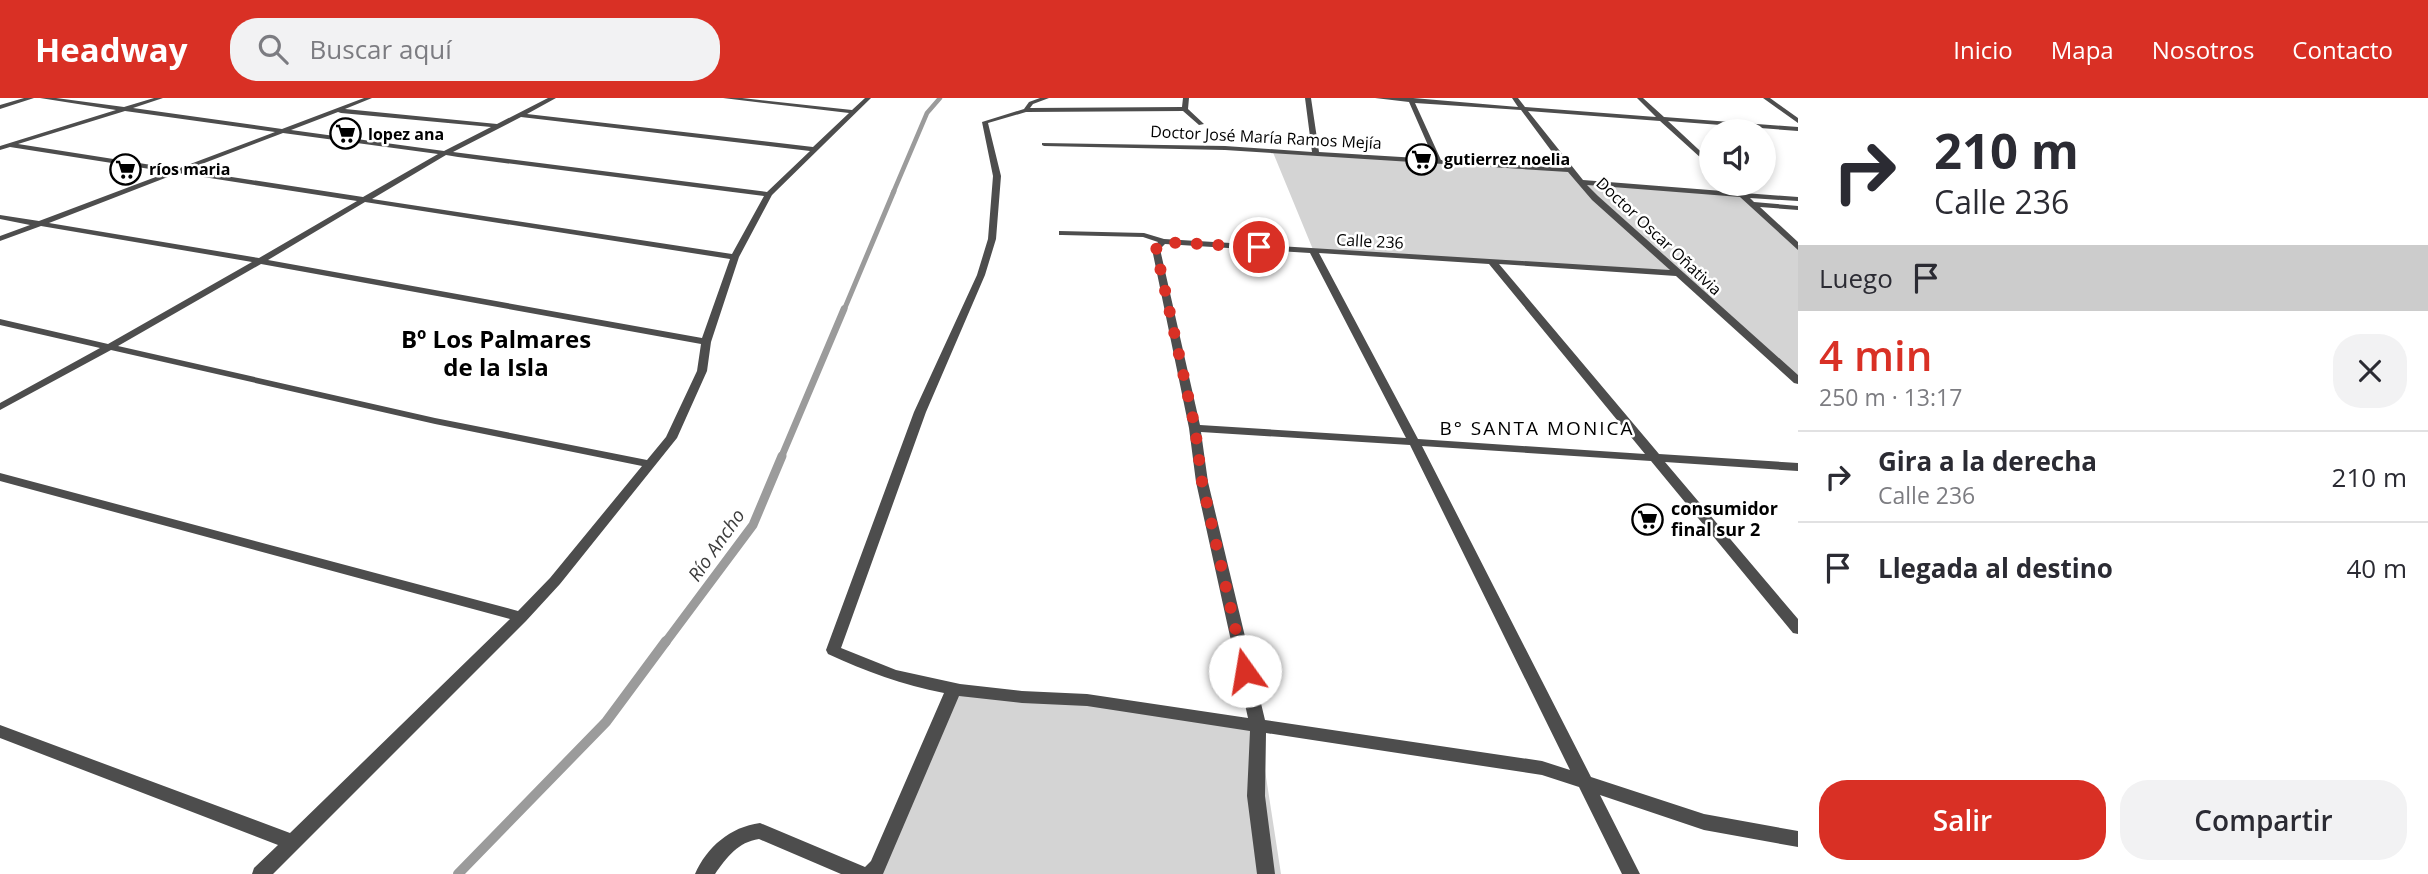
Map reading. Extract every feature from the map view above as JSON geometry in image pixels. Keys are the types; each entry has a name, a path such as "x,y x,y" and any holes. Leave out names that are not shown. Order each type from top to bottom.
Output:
{"street":[{"path":"0,107 31,98"},
{"path":"43,98 769,194"},
{"path":"4,147 160,98"},
{"path":"0,239 369,98"},
{"path":"0,407 446,153 552,98"},
{"path":"726,98 854,112"},
{"path":"261,874 521,617 555,581 651,464 671,438 702,371 706,342 735,257 769,194 867,98"},
{"path":"1026,110 1031,103 1046,98"},
{"path":"1185,110 1186,98"},
{"path":"1308,98 1316,153"},
{"path":"1378,98 1798,129"},
{"name":"Doctor Oscar Oñativia","path":"1515,98 1580,182 1798,381"},
{"path":"1640,98 1699,154"},
{"path":"1766,98 1798,121"},
{"path":"1411,99 1438,160"},
{"path":"337,110 499,127"},
{"path":"1201,124 1185,110 1026,110 985,122 997,176 992,239 981,275 920,412 833,650 867,668 954,688 1020,699 1087,700 1542,768 1704,822 1798,839"},
{"path":"521,115 813,149"},
{"name":"Doctor José María Ramos Mejía","path":"1044,144 1225,148 1570,170"},
{"path":"4,147 735,257"},
{"path":"1580,182 1699,191"},
{"path":"1743,196 1798,247"},
{"path":"1764,196 1798,199"},
{"path":"1752,204 1798,208"},
{"path":"0,217 706,342"},
{"name":"Calle 236","path":"1062,233 1144,235 1163,242 1678,273"},
{"path":"1163,242 1156,249 1195,428 1202,482 1258,725 1256,796 1266,874"},
{"path":"1314,252 1415,444 1631,874"},
{"path":"1492,262 1798,629"},
{"path":"0,322 435,421 651,464"},
{"path":"1195,428 1798,467"},
{"path":"0,477 521,617"},
{"path":"871,874 878,867 954,688"},
{"path":"0,731 292,842"},
{"path":"704,874 733,838 746,832 760,831 861,874"}],"shaded area":[{"path":"1272,150 1570,170 1582,182 1699,191 1699,196 1743,196 1798,248 1798,381 1677,273 1314,252"},
{"path":"954,688 1258,725 1281,874 870,874"}],"waterway":[{"name":"Río Ancho","path":"893,193 927,113 940,98"},
{"name":"Río Ancho","path":"844,310 894,191"},
{"name":"Río Ancho","path":"781,458 844,309"},
{"name":"Río Ancho","path":"665,643 753,525 782,456"},
{"name":"Río Ancho","path":"458,874 606,722 666,641"}],"place":[{"name":"lopez ana","path":"345,134"},
{"name":"gutierrez noelia","path":"1421,159"},
{"name":"ríos maria","path":"126,169"},
{"name":"consumidor final sur 2","path":"1648,519"}],"district":[{"name":"Bº Los Palmares de la Isla","path":"496,354"},
{"name":"B° SANTA MONICA","path":"1537,428"}],"route":[{"path":"1245,671 1202,482 1195,428 1156,249 1158,244 1163,242 1259,247"}]}
